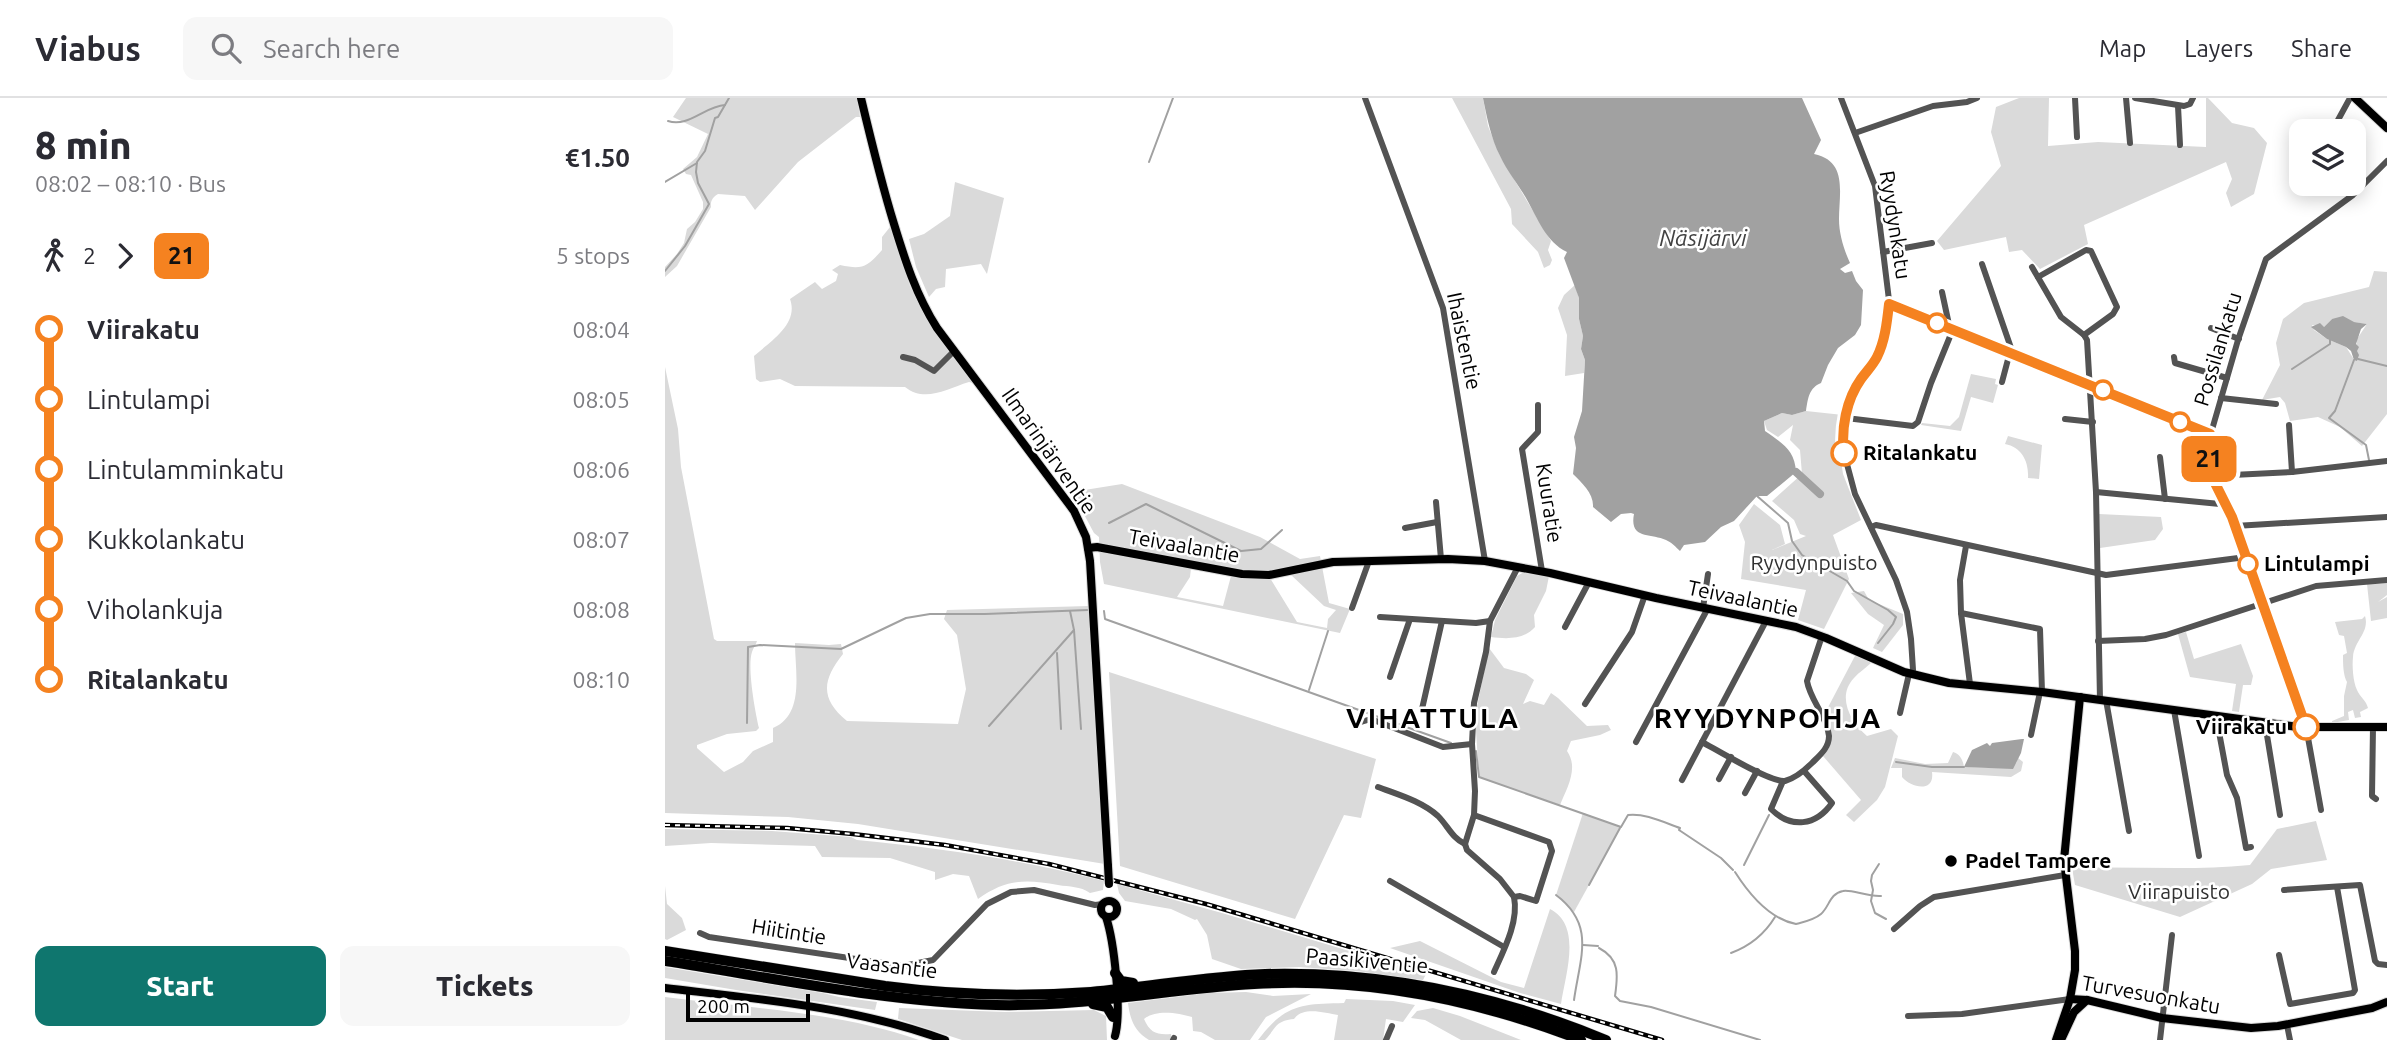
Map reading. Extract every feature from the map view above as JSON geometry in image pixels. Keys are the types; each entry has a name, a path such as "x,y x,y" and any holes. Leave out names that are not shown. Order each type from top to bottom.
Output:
{"highway":[{"name":"Vaasantie","path":"665,951 919,990 1013,995 1114,994"},
{"name":"Vaasantie","path":"665,961 918,999 998,1005 1072,1002 1114,994"},
{"path":"1115,973 1125,983 1165,983"},
{"name":"Paasikiventie","path":"1114,994 1165,983 1275,974 1350,976 1407,982 1502,1003 1606,1040"},
{"name":"Paasikiventie","path":"1114,994 1256,984 1349,985 1416,993 1465,1003 1581,1040"},
{"path":"1072,1002 1082,1005 1100,1004 1109,1009 1113,1017"}],"main road":[{"name":"Ilmarinjärventie","path":"862,98 874,157 913,284 932,320 954,351 1069,503 1081,525 1088,548 1109,884 1106,906 1115,973 1114,994"},
{"path":"2353,98 2387,128"},
{"name":"Teivaalantie","path":"1088,548 1097,547 1243,574 1269,575 1333,562 1441,559 1485,561 1795,627 1909,674 1949,683 2041,692 2265,723 2306,727 2387,727"},
{"path":"2059,1040 2070,999 2075,951 2064,852 2080,697"},
{"name":"Ilmarinjärventie","path":"1111,939 1114,994"},
{"path":"665,988 841,1011 905,1026 945,1040"},
{"path":"1114,994 1115,1038"},
{"path":"1114,994 1118,1026 1115,1038"},
{"name":"Turvesuonkatu","path":"2070,999 2087,1000 2162,1018 2251,1028 2287,1025 2372,1008 2387,1002"},
{"path":"2059,1040 2074,1012 2087,1000"}],"street":[{"name":"Ihaistentie","path":"1365,98 1443,308 1485,561"},
{"name":"Ryydynkatu","path":"1841,98 1875,186 1889,304 1878,356 1855,388 1846,418 1843,445 1846,468 1862,510 1896,580 1907,612 1913,670 1909,674 1900,713"},
{"path":"1855,133 1933,106 1967,102 1977,98"},
{"path":"2075,98 2077,137"},
{"path":"2126,98 2130,143"},
{"path":"2135,98 2178,106 2187,106 2193,98"},
{"path":"2340,119 2353,98"},
{"path":"2178,106 2180,145"},
{"name":"Possilankatu","path":"2321,810 2306,727 2235,526 2212,476 2210,434 2266,258 2344,202 2387,161"},
{"path":"1883,252 1932,243"},
{"path":"2038,277 2084,251 2091,251 2117,307 2113,314 2084,335"},
{"path":"1982,264 2010,345 2002,382"},
{"path":"2032,267 2061,317 2087,340 2096,492 2098,641 2103,700 2129,831"},
{"path":"1846,418 1913,426 1917,424 1951,329 1942,292"},
{"path":"1889,304 2210,434"},
{"path":"2211,328 2239,340"},
{"path":"903,357 915,360 934,371 954,351"},
{"path":"2174,357 2175,363 2227,377"},
{"path":"2221,398 2276,404"},
{"name":"Kuuratie","path":"1538,405 1538,432 1522,449 1542,571"},
{"path":"2065,419 2093,422"},
{"path":"2289,425 2292,472"},
{"path":"2160,457 2165,499"},
{"path":"2212,476 2292,472 2387,461"},
{"path":"2096,492 2220,504 2225,502"},
{"path":"1436,502 1441,559"},
{"path":"2235,526 2387,517"},
{"path":"1405,528 1437,522"},
{"path":"1871,527 1876,525 2106,575 2246,557"},
{"path":"1966,545 1960,580 1961,613 1970,684"},
{"path":"1352,608 1369,561"},
{"path":"1465,844 1473,815 1475,791 1472,717 1490,621 1518,566"},
{"path":"1636,742 1706,608 1708,574"},
{"path":"2098,641 2166,635 2323,585 2387,580"},
{"path":"1565,626 1589,582"},
{"path":"1585,704 1632,632 1645,595"},
{"path":"1961,613 2040,629 2041,692 2031,735"},
{"path":"1380,617 1476,623 1490,621"},
{"path":"1390,677 1410,619"},
{"path":"1422,709 1442,621"},
{"path":"1682,780 1766,621"},
{"path":"1804,771 1832,803 1812,821 1788,821 1770,809 1783,781 1804,771 1821,754 1828,742 1827,727 1807,681 1822,636"},
{"path":"2175,710 2199,856"},
{"path":"2216,716 2227,775 2237,798 2246,848 2251,847"},
{"path":"1361,722 1371,719 1443,747 1472,744"},
{"path":"2265,723 2280,815"},
{"path":"2373,727 2372,796 2376,799"},
{"path":"1702,742 1757,771 1783,781"},
{"path":"1719,779 1731,757"},
{"path":"1745,793 1757,771"},
{"path":"1378,787 1417,802 1439,817 1454,837 1465,844 1471,854 1500,879 1514,897 1513,920 1494,972"},
{"path":"1473,815 1549,842 1552,851 1536,901 1514,897"},
{"path":"1894,929 1934,897 2065,876"},
{"path":"1390,881 1504,947"},
{"path":"2284,890 2360,885 2375,961 2387,965"},
{"path":"2279,955 2290,1004 2353,993 2355,990 2337,887"},
{"name":"Hiitintie","path":"700,933 709,937 800,952 903,966 933,960 987,904 1011,892 1034,890 1106,906"},
{"path":"2160,1040 2172,935"},
{"name":"Turvesuonkatu","path":"1908,1016 1962,1014 2070,999"},
{"path":"2287,1025 2290,1040"},
{"path":"1386,1040 1392,1026"}],"green space":[{"path":"686,98 857,98 860,117 856,117 798,162 755,210 745,196 715,196 677,266 665,277 665,267 677,254 684,243 687,229 703,209 703,202 691,175 686,174 683,169 697,157 708,134 673,117"},
{"path":"1452,98 1483,98 1488,126 1500,156 1551,241 1548,250 1552,260 1550,265 1544,268 1538,252 1512,224 1511,209"},
{"path":"2019,98 2049,98 2048,146 2098,142 2206,147 2208,98 2232,123 2254,128 2267,143 2254,194 2231,207 2226,193 2232,179 2226,162 2084,225 2088,244 2040,269 2022,250 2009,252 2006,237 1944,250 1937,241 2001,166 1991,132 1996,107"},
{"path":"955,182 1004,198 987,274 981,264 946,269 945,287 936,289 929,297 916,267 909,239 924,234 950,216"},
{"path":"890,227 910,286 927,318 973,383 920,394 905,387 795,386 780,379 760,382 756,379 754,356 787,324 792,308 790,299 815,282 822,289 836,281 838,274 832,270 840,265 859,267 868,264 882,250 882,237"},
{"path":"2374,271 2387,272 2387,414 2362,446 2340,427 2318,417 2290,421 2285,403 2280,397 2262,400 2280,365 2276,343 2283,319 2304,303 2369,287","holes":["2332,319 2367,324 2357,339 2355,361 2346,347 2327,339 2314,330 2312,325 2324,327"]},
{"path":"1575,285 1583,336 1581,349 1585,360 1584,373 1565,376 1567,335 1558,308 1564,295"},
{"path":"665,367 714,639 757,641 750,668 759,728 756,731 727,734 697,745 697,748 724,772 743,762 753,751 773,742 773,728 783,722 794,703 795,643 841,644 843,654 831,672 827,689 832,705 847,721 958,724 966,689 957,635 944,619 947,610 1089,606 1105,864 858,824 788,817 665,813"},
{"path":"1971,374 1996,379 1995,384 1998,385 1993,403 1971,397 1961,431 1921,425 1950,426 1959,417"},
{"name":"Ryydynpuisto","path":"1806,411 1843,415 1839,447 1843,474 1861,520 1833,535 1849,579 1824,629 1798,620 1806,590 1741,579 1745,542 1739,525 1754,504 1780,525 1785,544 1772,550 1806,536 1800,534 1794,520 1772,501 1802,474 1800,450 1790,440 1793,425 1778,437 1767,430 1764,421 1782,413 1792,415"},
{"path":"2008,436 2042,445 2039,479 2028,478 2023,456 2016,448 2005,444"},
{"path":"1122,484 1260,537 1300,559 1320,556 1329,603 1350,609 1340,633 1104,584 1099,537 1094,533 1072,492","holes":["1191,568 1231,576 1223,606 1177,597 1190,577","1290,574 1324,606 1336,610 1328,619 1327,628 1297,622 1270,578"]},
{"path":"2099,514 2161,517 2163,529 2155,540 2100,548"},
{"path":"1524,572 1549,576 1546,591 1534,615 1535,627 1520,636 1491,637 1495,620 1517,576"},
{"path":"2387,583 2387,595 2378,602 2387,597 2387,618 2371,621 2367,584"},
{"path":"1864,591 1869,600 1903,614 1903,625 1882,652 1873,648 1884,625 1868,614 1851,593"},
{"path":"2365,616 2365,627 2354,651 2353,669 2356,687 2368,708 2360,712 2361,717 2355,718 2353,710 2348,712 2349,720 2332,723 2344,716 2347,682 2343,665 2343,655 2347,653 2344,636 2339,635 2335,622 2362,619"},
{"path":"2186,632 2194,659 2241,644 2253,676 2251,685 2243,685 2239,712 2232,711 2236,684 2190,677 2178,634"},
{"path":"1489,648 1504,668 1526,674 1534,680 1523,704 1530,701 1544,705 1551,693 1587,726 1608,725 1611,730 1571,741 1567,751 1572,771 1560,805 1479,777 1475,716"},
{"path":"1856,654 1871,663 1856,676 1846,693 1851,717 1867,736 1891,729 1898,736 1885,787 1877,800 1854,822 1846,815 1861,800 1823,756 1831,742 1824,715"},
{"path":"1109,672 1376,759 1361,818 1344,815 1295,919 1120,866"},
{"path":"1953,752 1961,758 1964,767 1994,768 2016,763 2018,758 2023,762 2021,771 2011,777 1932,772 1932,779 1926,786 1911,784 1902,777 1902,768 1891,768 1895,758 1925,764 1948,763"},
{"path":"1583,813 1621,827 1574,912 1556,895"},
{"name":"Viirapuisto","path":"2316,821 2327,860 2271,869 2252,884 2180,917 2075,885 2072,868 2205,868 2250,865 2277,829"},
{"path":"665,829 772,831 851,837 1043,867 1104,881 1103,890 1090,893 1075,887 1016,882 988,892 978,899 969,876 953,874 935,880 935,872 890,858 822,857 815,846 711,843 665,846"},
{"path":"1117,884 1426,974 1423,980 1299,967 1241,969 1212,959 1207,935 1197,919 1171,909 1125,901"},
{"path":"665,886 667,904 682,918 686,930 667,940 665,939"},
{"path":"1550,909 1560,917 1569,939 1568,966 1561,1004 1520,993 1390,948 1420,941 1501,982 1524,988"},
{"path":"665,967 877,1002 875,1010 736,990 665,978"},
{"path":"1246,992 1273,996 1311,994 1266,1017 1250,1040 1215,1040 1201,1032 1193,1031 1192,1017 1167,1013 1144,1019 1151,1030 1171,1034 1172,1040 1149,1040 1134,1024 1128,1003 1208,993"},
{"path":"665,997 826,1017 919,1040 665,1040"},
{"path":"1346,999 1415,1005 1403,1022 1386,1019 1383,1040 1334,1040 1338,1015 1315,1011 1283,1021 1265,1040 1258,1040 1277,1019 1295,1008 1344,1003"},
{"path":"899,1008 1005,1012 1094,1010 1106,1016 1107,1040 962,1040 898,1019"},
{"path":"1433,1008 1521,1040 1461,1040 1425,1020 1411,1018 1417,1011"}],"water":[{"name":"Näsijärvi","path":"1483,98 1802,98 1821,140 1814,154 1832,163 1837,171 1840,230 1850,263 1840,269 1845,273 1852,271 1863,290 1861,325 1855,335 1838,348 1821,383 1810,394 1806,411 1792,415 1782,413 1764,421 1765,431 1782,443 1790,453 1796,472 1767,496 1757,496 1734,521 1721,527 1705,542 1684,545 1680,551 1666,540 1638,532 1633,522 1634,514 1621,514 1611,522 1593,507 1589,493 1573,474 1576,448 1574,437 1582,411 1585,360 1581,349 1583,336 1579,319 1579,298 1564,258 1567,252 1553,242 1543,229 1500,156"},
{"path":"2343,316 2354,322 2367,324 2361,329 2356,344 2359,347 2357,361 2346,347 2327,339 2311,327 2320,323 2324,327 2332,319"},
{"path":"2024,739 2013,769 1964,767 1972,750 1987,743 1990,746 1992,743"}],"waterway":[{"path":"665,271 685,246 709,204 698,183 697,162 705,151 715,118 729,98"},
{"path":"1149,162 1173,98"},
{"path":"668,121 683,122 725,105"},
{"path":"665,182 697,163"},
{"path":"2292,369 2330,344 2330,340"},
{"path":"2358,359 2387,366"},
{"path":"2354,360 2335,411 2329,418 2366,445 2369,460"},
{"path":"1796,472 1820,494"},
{"path":"1757,496 1788,523 1792,541 1802,555 1847,581 1854,591 1896,617 1878,643"},
{"path":"1109,523 1146,504 1241,551 1261,549 1282,530"},
{"path":"747,723 748,647 760,645 841,649 906,618 930,614 1088,610"},
{"path":"1070,611 1074,630 1081,729"},
{"path":"1104,611 1105,619 1451,743"},
{"path":"989,726 1074,630"},
{"path":"1309,690 1328,631"},
{"path":"1057,653 1061,729"},
{"path":"1476,751 1479,777 1621,827 1628,815 1641,815 1661,821 1680,828 1679,830 1721,858 1733,870"},
{"path":"1896,762 1932,767 1964,767"},
{"path":"1744,865 1769,815"},
{"path":"1589,885 1620,828"},
{"path":"1879,864 1872,875 1871,901 1875,913 1886,919"},
{"path":"1735,872 1747,889 1769,911 1796,924 1818,916 1832,897 1843,891 1881,896"},
{"path":"1556,895 1569,906 1581,930 1581,956 1574,1000"},
{"path":"1731,953 1756,939 1775,917"},
{"path":"1583,945 1598,946"},
{"path":"1599,948 1614,962 1617,974 1615,996 1620,1001 1651,1007 1760,1040"}],"railway":[{"path":"665,825 787,828 853,834 945,845 1049,864 1206,904 1662,1040"}],"bus line":[{"name":"21","path":"1844,453 1843,435 1850,400 1860,380 1878,356 1889,304 2210,434 2209,454 2213,479 2230,511 2306,727"}],"place":[{"name":"Ritalankatu","path":"1844,453"},
{"name":"Lintulampi","path":"2248,564"},
{"name":"Viirakatu","path":"2306,727"},
{"name":"Padel Tampere","path":"1951,861"}],"district":[{"name":"VIHATTULA","path":"1433,718"},
{"name":"RYYDYNPOHJA","path":"1768,718"}]}
